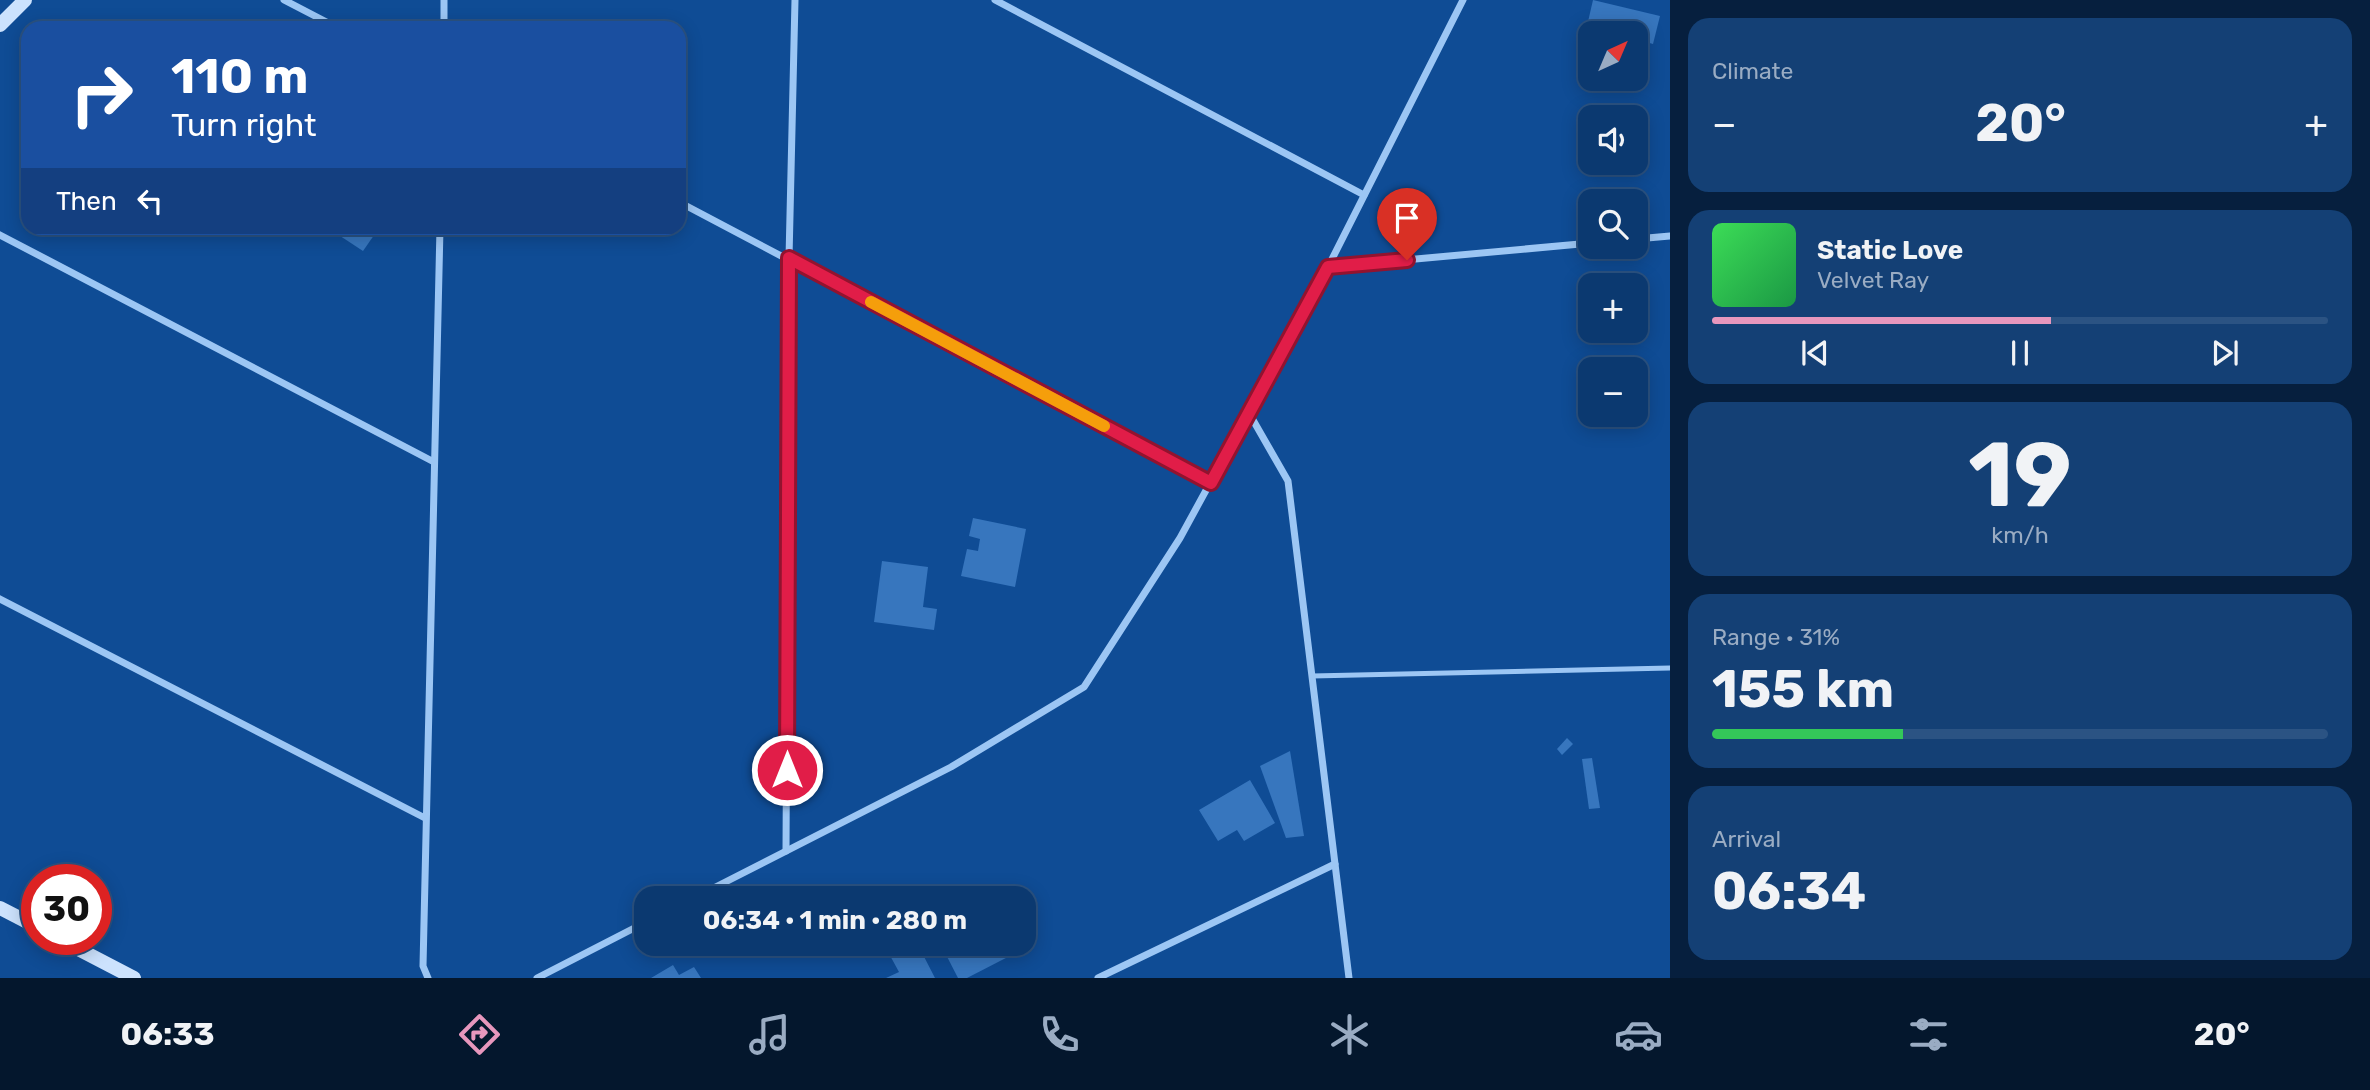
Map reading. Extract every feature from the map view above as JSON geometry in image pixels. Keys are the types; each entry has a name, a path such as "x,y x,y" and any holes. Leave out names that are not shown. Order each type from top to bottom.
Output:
{"street":[{"path":"0,25 25,0"},
{"path":"284,0 324,21"},
{"path":"444,0 444,21"},
{"path":"786,851 789,258 795,0"},
{"path":"995,0 1364,195"},
{"path":"717,886 951,767 1084,687 1180,538 1211,483 1328,267 1463,0"},
{"path":"686,206 1211,483"},
{"path":"0,235 434,462"},
{"path":"428,978 424,965 425,818 440,235"},
{"path":"1648,238 1670,236"},
{"path":"1328,267 1578,244"},
{"path":"1249,413 1288,481 1349,978"},
{"path":"0,599 425,818"},
{"path":"1098,978 1335,864"},
{"path":"0,908 21,919"},
{"path":"537,978 634,928"},
{"path":"90,955 134,978"}],"lane":[{"path":"1312,676 1670,668"}],"building":[{"path":"1593,0 1660,16 1653,44 1648,43 1648,21 1588,21"},
{"path":"339,235 374,235 363,251"},
{"path":"973,518 1026,529 1015,587 961,576 967,549 978,551 980,539 969,536"},
{"path":"882,561 928,567 923,607 937,609 934,630 874,622"},
{"path":"1567,738 1573,744 1562,755 1557,749"},
{"path":"1290,751 1304,836 1286,838 1260,766"},
{"path":"1592,758 1600,808 1589,809 1582,759"},
{"path":"1250,780 1275,823 1244,841 1237,830 1218,841 1199,810"},
{"path":"890,956 924,956 935,978 886,978 899,972"},
{"path":"947,956 1010,956 967,978 958,978"},
{"path":"673,965 679,975 694,967 701,978 651,978"}],"slow traffic":[{"path":"871,302 1104,426"}],"route":[{"path":"787,770 789,258 1211,483 1328,267 1407,260"}]}
